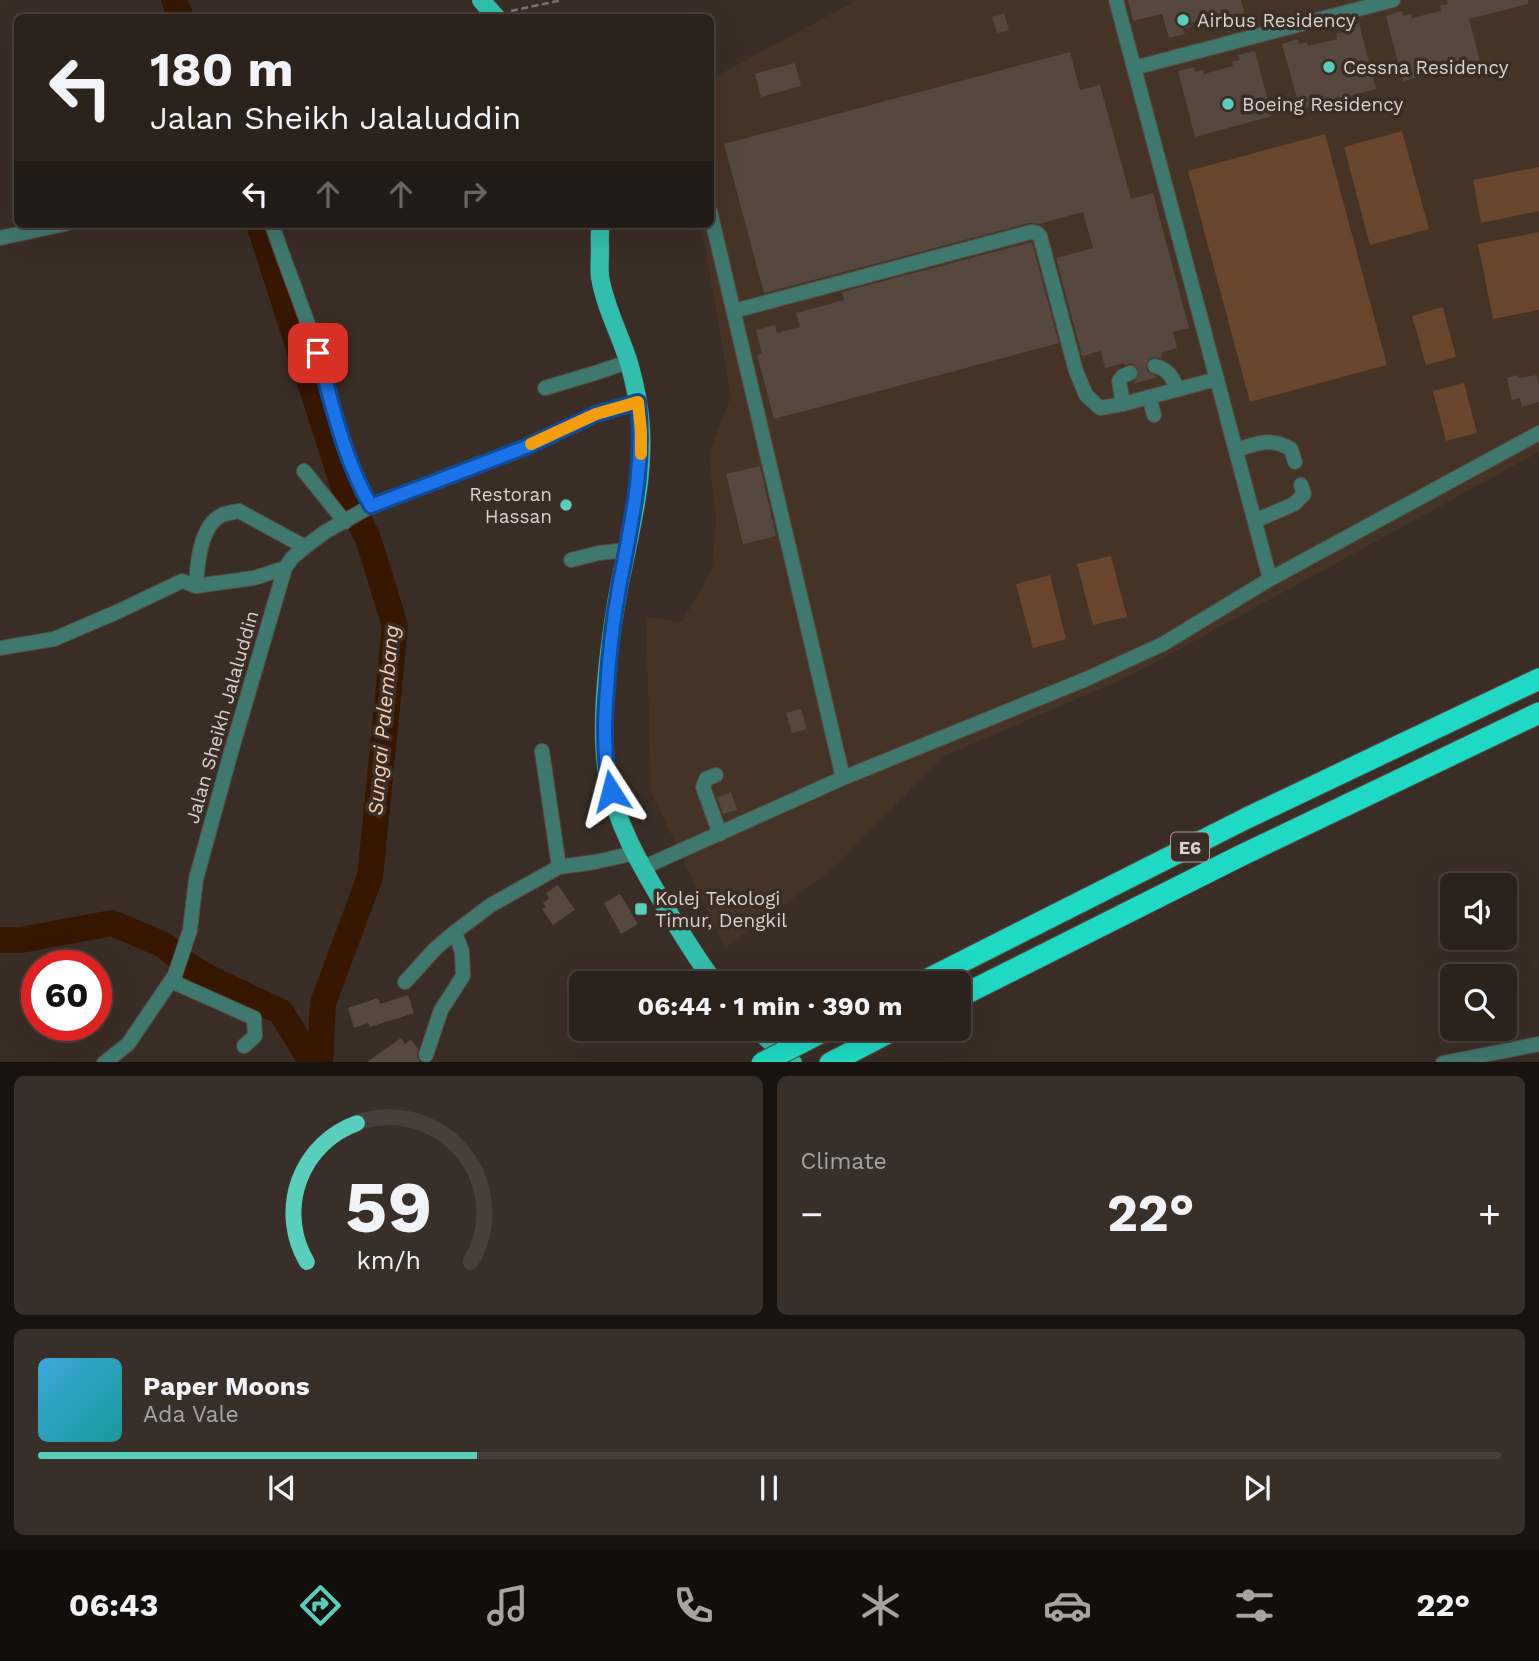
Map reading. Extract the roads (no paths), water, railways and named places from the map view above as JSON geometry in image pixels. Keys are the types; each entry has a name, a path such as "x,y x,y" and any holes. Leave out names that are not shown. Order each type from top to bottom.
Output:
{"highway":[{"name":"E6","path":"944,971 1247,818 1539,679"},
{"name":"E6","path":"971,991 1238,857 1539,713"},
{"path":"762,1062 804,1041"},
{"path":"830,1062 872,1041"}],"main road":[{"path":"481,0 493,14"},
{"path":"601,228 600,275 605,300 628,362 638,402 641,431 635,506 615,610 608,672 605,710 607,773 617,812 638,860 706,971"},
{"path":"770,1041 793,1062"}],"street":[{"path":"1116,0 1270,579"},
{"path":"1134,68 1393,0"},
{"path":"0,238 46,228"},
{"path":"273,228 318,353 360,488 356,515"},
{"path":"714,228 843,778"},
{"path":"734,311 1031,232 1040,236 1076,371 1086,395 1100,408 1217,379"},
{"path":"545,388 628,362"},
{"path":"1155,366 1169,372 1178,389"},
{"path":"1123,404 1119,381 1126,374"},
{"path":"1149,397 1154,415"},
{"path":"356,515 526,447 596,414 638,402"},
{"path":"405,982 436,948 491,905 559,867 638,860 720,834 843,778 1084,680 1163,644 1270,579 1539,433"},
{"path":"1236,450 1264,441 1279,442 1293,456"},
{"path":"304,471 356,515"},
{"path":"1255,521 1294,504 1303,489"},
{"path":"196,586 198,558 206,533 219,516 239,510 305,547"},
{"name":"Jalan Sheikh Jalaluddin","path":"104,1062 128,1044 173,978 190,930 196,879 285,568 292,558 325,532 356,515"},
{"path":"570,560 626,550"},
{"path":"0,648 54,639 181,582 196,586 254,578 285,568"},
{"path":"542,751 559,867"},
{"path":"716,775 706,779 703,787 720,834"},
{"path":"426,1055 441,1010 463,976 462,952 455,932"},
{"path":"173,978 254,1018 255,1036 244,1046"},
{"path":"1443,1062 1539,1044"}],"waterway":[{"name":"Sungai Palembang","path":"174,0 179,14"},
{"name":"Sungai Palembang","path":"260,228 348,500 368,538 395,626 370,877 323,1003 320,1062"},
{"path":"0,940 21,940 112,923 164,945 187,965 211,979 281,1012 311,1062"}],"tunnel":[{"path":"1130,373 1155,366"}],"place":[{"name":"Airbus Residency","path":"1183,20"},
{"name":"Cessna Residency","path":"1329,67"},
{"name":"Boeing Residency","path":"1228,104"},
{"name":"Restoran Hassan","path":"566,505"},
{"name":"Kolej Tekologi Timur, Dengkil","path":"641,909"}]}
